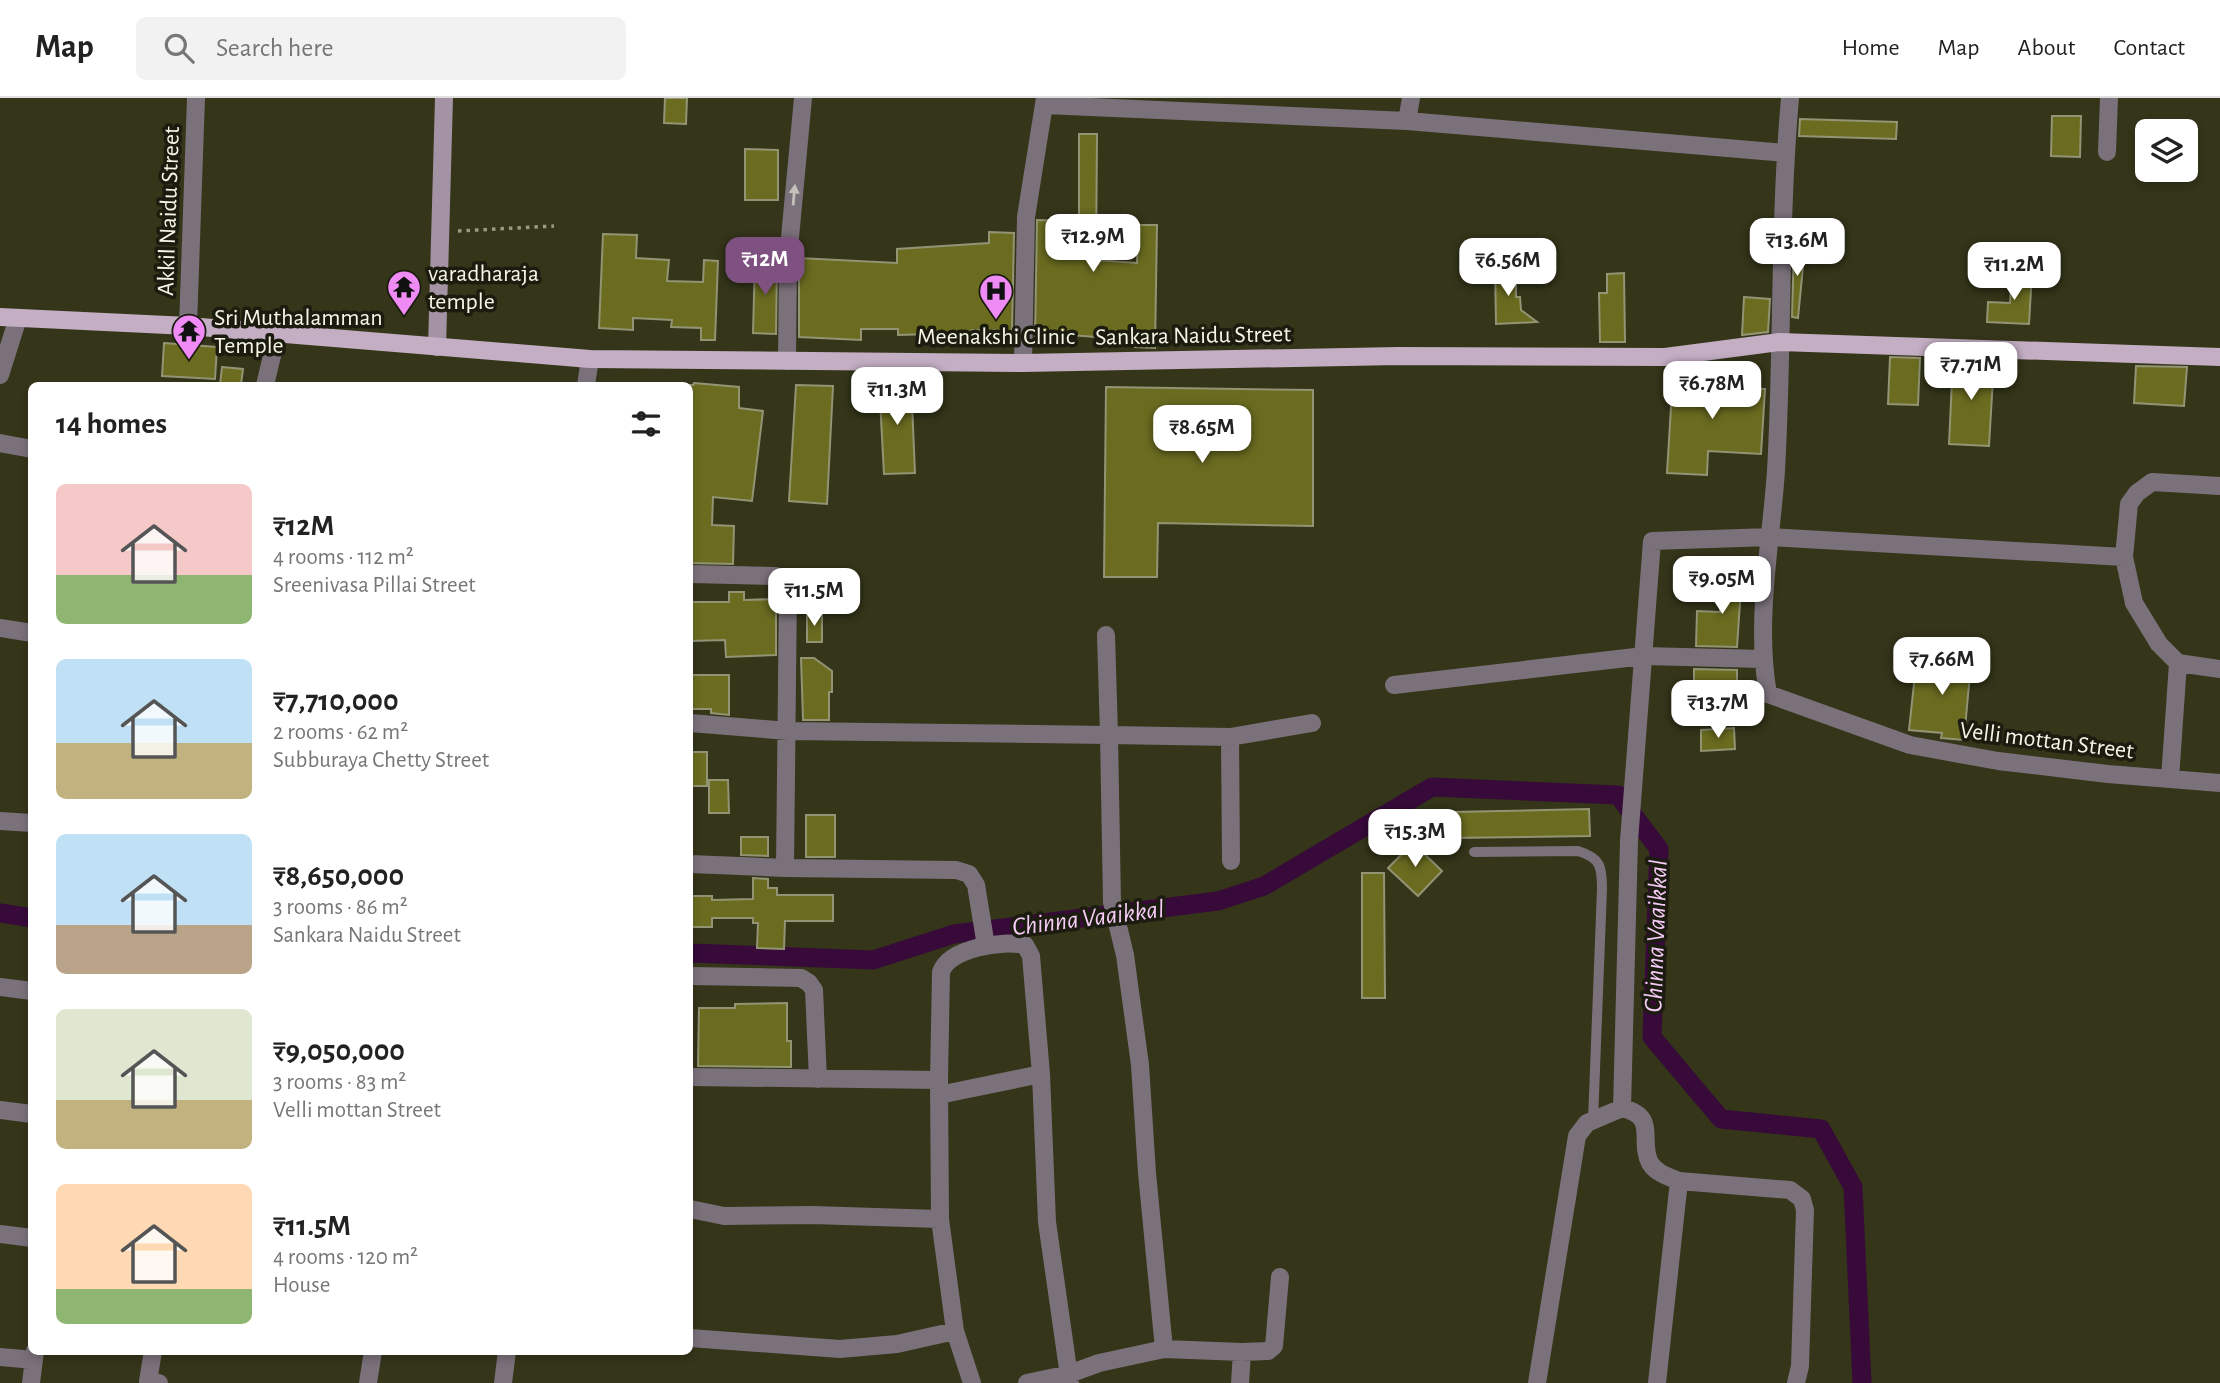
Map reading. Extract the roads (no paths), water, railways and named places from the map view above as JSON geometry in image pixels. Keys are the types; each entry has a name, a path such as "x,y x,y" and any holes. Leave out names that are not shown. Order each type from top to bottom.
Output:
{"main road":[{"path":"437,347 444,98"},
{"name":"Sankara Naidu Street","path":"0,317 188,326 590,359 1023,363 1398,356 1665,357 1780,342 2220,357"}],"street":[{"name":"Akkil Naidu Street","path":"188,326 196,98"},
{"path":"787,360 788,259 803,98"},
{"path":"1407,121 1411,98"},
{"name":"Velli mottan Street","path":"1790,98 1785,153 1776,471 1762,659 1768,694 1910,745 1998,761 2220,783"},
{"path":"2107,152 2109,98"},
{"path":"1023,363 1026,217 1045,101 1407,121 1785,153"},
{"path":"0,375 18,318"},
{"path":"266,382 277,335"},
{"path":"586,382 590,359"},
{"path":"0,443 28,448"},
{"path":"2220,486 2152,482 2137,493 2129,504 2124,557 2134,603 2159,644 2178,663 2220,669"},
{"path":"1622,1108 1629,841 1652,541 1769,537 2124,557"},
{"path":"693,575 775,576 782,578 788,592 785,868"},
{"path":"0,628 28,632"},
{"path":"1106,635 1112,902 1125,955 1140,1065 1147,1173 1164,1349"},
{"path":"1394,685 1644,656 1762,659"},
{"path":"2170,779 2178,663"},
{"path":"693,723 788,731 1230,737 1312,723"},
{"path":"1230,737 1231,861"},
{"path":"0,821 28,823"},
{"path":"693,864 956,870 969,874 976,886 985,941"},
{"path":"972,1383 955,1331 940,1219 940,988 943,965 948,959 985,941 1018,943 1029,950 1041,1074 1047,1222 1070,1378"},
{"path":"693,976 801,978 809,983 814,990 818,1079"},
{"path":"0,987 28,990"},
{"path":"693,1077 818,1079 939,1088 1041,1074"},
{"path":"1537,1383 1577,1136 1587,1124 1622,1108 1636,1111 1644,1121 1651,1164 1661,1174 1679,1181 1790,1190 1802,1199 1805,1210 1800,1366 1796,1383"},
{"path":"0,1110 28,1114"},
{"path":"1657,1383 1679,1181"},
{"path":"693,1210 724,1216 812,1215 940,1219"},
{"path":"0,1234 28,1238"},
{"path":"1027,1383 1070,1378 1099,1363 1164,1349 1268,1351 1274,1346 1280,1277"},
{"path":"693,1338 840,1349 897,1344 955,1331"},
{"path":"1240,1383 1242,1352"},
{"path":"152,1355 148,1381 159,1383"},
{"path":"368,1383 372,1355"},
{"path":"503,1383 506,1355"},
{"path":"0,1357 34,1356 31,1383"}],"lane":[{"path":"1474,852 1578,851 1591,855 1599,863 1602,889 1593,1121"}],"waterway":[{"name":"Chinna Vaaikkal","path":"693,953 873,960 954,934 1218,901 1264,886 1432,787 1618,795 1659,849 1652,1037 1721,1119 1821,1129 1853,1187 1862,1383"},
{"name":"Chinna Vaaikkal","path":"0,913 28,917"}],"place":[{"name":"varadharaja temple","path":"404,317"},
{"name":"Meenakshi Clinic","path":"996,321"},
{"name":"Sri Muthalamman Temple","path":"189,361"}]}
